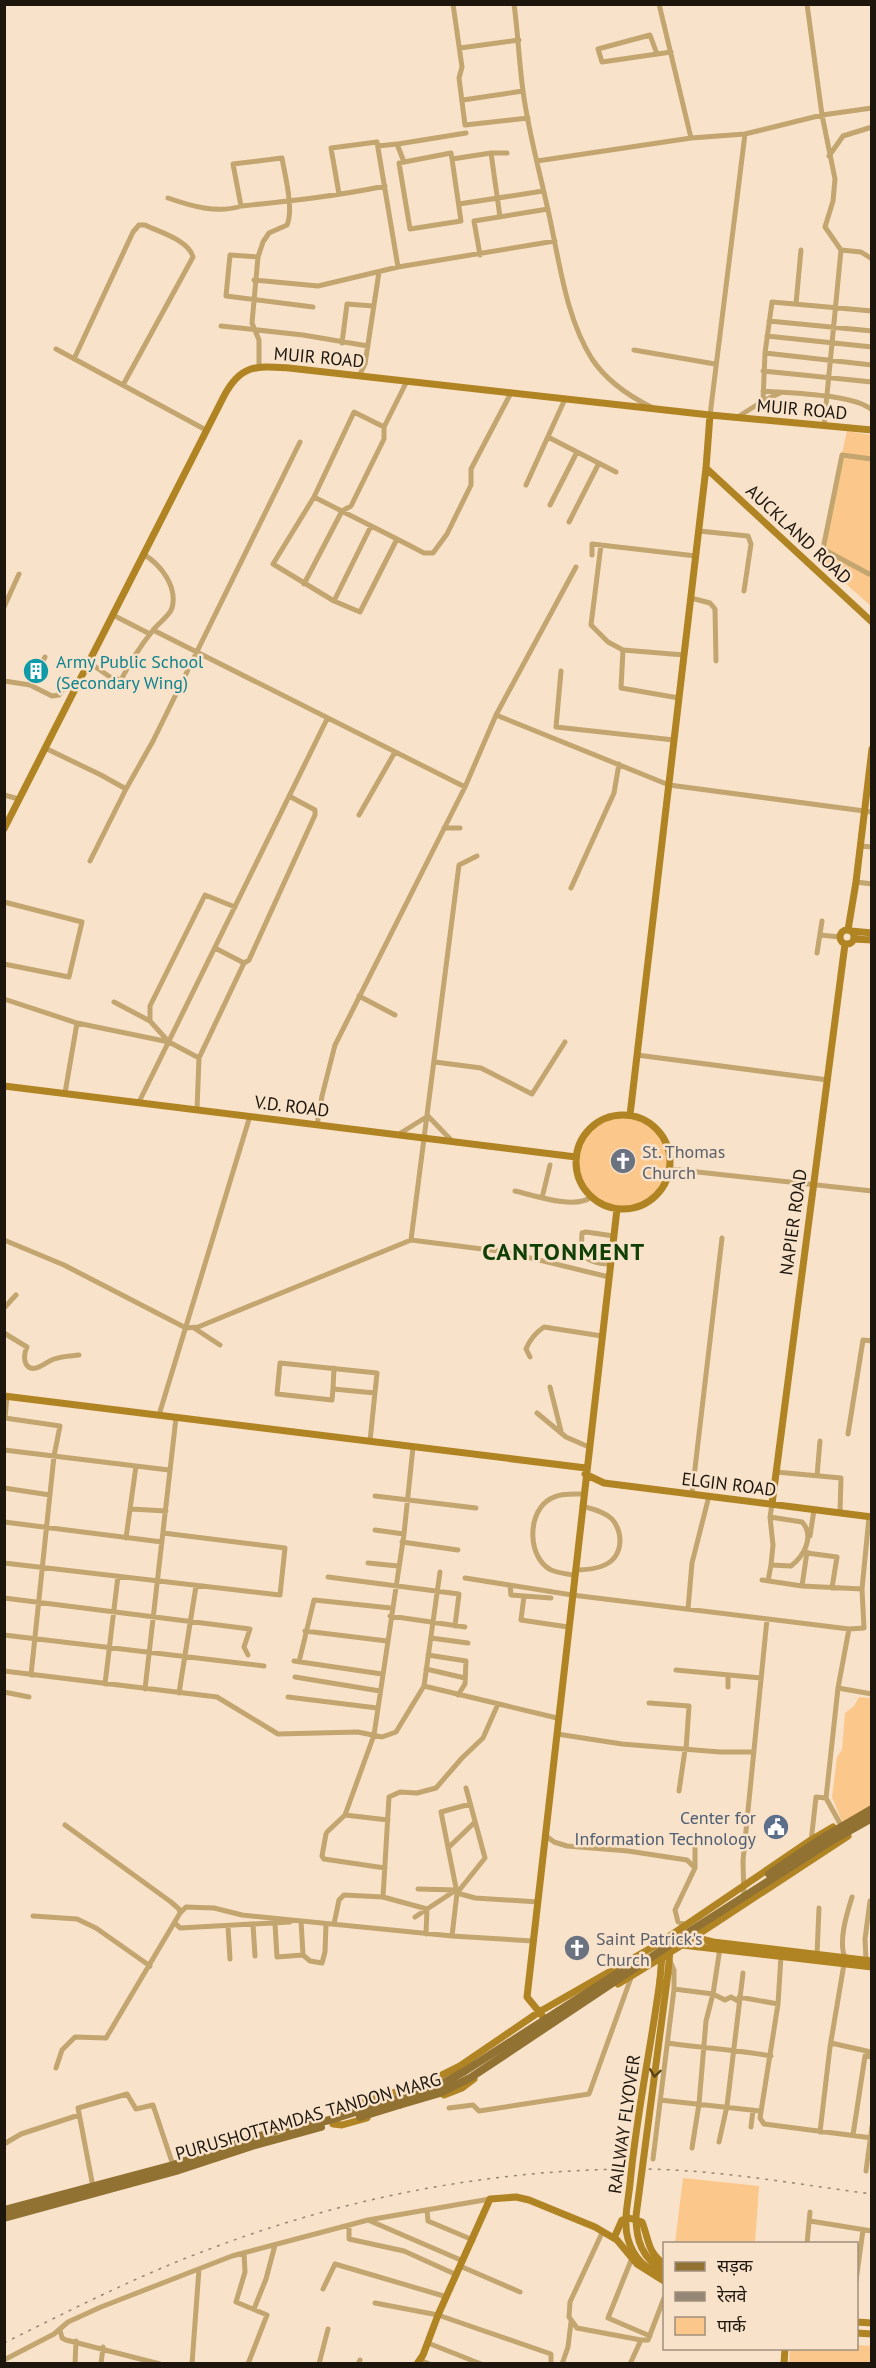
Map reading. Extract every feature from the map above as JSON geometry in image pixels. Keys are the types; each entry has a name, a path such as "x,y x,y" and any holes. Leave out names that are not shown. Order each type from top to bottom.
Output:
{"main road":[{"path":"4,2210 173,2165 278,2130 331,2122 400,2101 438,2086 695,1925 819,1840 872,1807"},
{"path":"400,2101 440,2093 470,2078 724,1910 872,1818"},
{"name":"PURUSHOTTAMDAS TANDON MARG","path":"4,2218 176,2171 331,2122"}],"street":[{"path":"453,4 462,67 459,78 465,125 528,118"},
{"path":"514,4 528,118 577,332 593,361 631,397 655,409"},
{"path":"659,4 691,138"},
{"path":"807,4 822,116 835,179 833,201 825,228 841,250 824,426"},
{"path":"657,54 650,35 598,49 602,62 671,52"},
{"path":"460,48 519,40"},
{"path":"463,100 523,91"},
{"path":"537,161 691,138 745,134 822,116 872,108"},
{"path":"830,156 843,136 872,127"},
{"path":"378,146 466,133"},
{"path":"630,1115 699,531 715,364 745,134"},
{"path":"339,194 331,148 377,141 398,267"},
{"path":"398,144 404,162"},
{"path":"461,221 451,153 399,164 410,229 548,209"},
{"path":"491,153 500,217"},
{"path":"452,159 507,153"},
{"path":"241,206 234,164 282,158 290,218 287,225 268,233 258,257 254,280 253,329 259,340 259,367"},
{"path":"168,198 209,208 229,210 241,206 385,186"},
{"path":"459,204 543,191"},
{"path":"474,221 480,255"},
{"path":"74,359 133,232 139,225 145,225 184,245 192,252 193,257 123,385"},
{"path":"254,280 318,286 398,267 555,242"},
{"path":"796,304 801,250"},
{"path":"841,250 861,252 872,260"},
{"path":"258,257 230,255 226,296 313,307"},
{"path":"359,376 365,364 380,272"},
{"path":"762,401 765,353 772,302 872,311"},
{"path":"342,343 347,304 373,306"},
{"path":"769,321 872,331"},
{"path":"221,326 303,335 368,346"},
{"path":"767,336 872,347"},
{"path":"56,349 206,430"},
{"path":"634,350 715,364"},
{"path":"765,353 872,365"},
{"name":"MUIR ROAD","path":"4,829 206,430 231,383 248,369 289,368 736,418 872,430"},
{"path":"764,371 872,382"},
{"path":"304,584 342,511 351,506 384,439 384,427 407,381"},
{"path":"763,391 846,399 872,410"},
{"path":"736,418 781,392"},
{"path":"314,497 424,553 433,553 447,534 471,485 471,469 511,393"},
{"path":"526,485 565,399"},
{"path":"384,427 354,412 314,497 273,564 333,601 360,612 397,538"},
{"path":"548,437 616,472"},
{"path":"90,861 153,741 300,442"},
{"path":"550,505 577,452"},
{"path":"872,459 842,455 824,549 869,574 872,573"},
{"path":"569,522 599,463"},
{"name":"AUCKLAND ROAD","path":"706,468 872,622"},
{"path":"333,601 371,526"},
{"path":"699,531 748,536 750,544 744,591"},
{"path":"592,555 592,544 696,556"},
{"path":"601,545 591,625 608,642 623,650 684,655"},
{"path":"90,663 110,677 121,680 134,656 172,609 172,593 165,573 155,561 143,554"},
{"path":"317,1125 335,1046 465,786 496,715 576,567"},
{"path":"4,607 6,598 19,574"},
{"path":"691,598 710,603 715,609 716,661"},
{"path":"113,615 196,652 465,786"},
{"path":"623,650 621,688 679,698"},
{"path":"30,685 45,657"},
{"path":"561,671 556,727 674,740"},
{"path":"4,681 30,685 52,696 58,695 64,688 78,685"},
{"path":"496,715 669,785 868,812"},
{"path":"139,1102 327,718"},
{"path":"45,748 126,789"},
{"path":"854,939 850,931 860,846 868,812 872,749"},
{"path":"359,815 395,752"},
{"path":"570,888 614,793 618,764"},
{"path":"4,795 19,799"},
{"path":"197,1110 199,1058 244,963 249,960 315,815 315,810 289,796"},
{"path":"444,828 460,828"},
{"path":"860,846 872,848"},
{"path":"411,1240 459,865 477,856"},
{"path":"856,882 872,884"},
{"path":"150,1021 150,1006 205,895 235,907"},
{"path":"4,902 82,922 69,977 4,964"},
{"path":"817,953 822,921"},
{"path":"840,937 843,932 850,931 872,933"},
{"path":"820,935 840,937 845,944 854,939 872,940"},
{"name":"NAPIER ROAD","path":"772,1504 845,944"},
{"path":"215,948 244,963"},
{"path":"359,996 395,1016"},
{"path":"4,999 77,1023 169,1042 199,1058"},
{"path":"114,1002 150,1021 169,1042"},
{"path":"65,1093 77,1023"},
{"path":"435,1062 481,1068 532,1094 565,1042"},
{"path":"637,1055 828,1080"},
{"name":"V.D. ROAD","path":"4,1086 576,1157"},
{"path":"630,1115 644,1119 656,1128 665,1140 670,1154 670,1169 661,1189 645,1204 632,1209 617,1209 591,1197 579,1179 576,1157 585,1134 594,1125 605,1118 630,1115"},
{"path":"159,1415 250,1116"},
{"path":"398,1135 428,1116"},
{"path":"428,1116 453,1142"},
{"path":"542,1198 550,1165"},
{"path":"670,1169 872,1191"},
{"path":"515,1191 542,1198 578,1202 586,1201 591,1197"},
{"path":"550,2026 531,2005 527,1997 557,1718 617,1209"},
{"path":"610,1264 599,1264 580,1253 582,1233 614,1236"},
{"path":"692,1494 722,1238"},
{"path":"4,1240 64,1265 186,1328 193,1328 411,1240 506,1252 609,1277"},
{"path":"4,1308 16,1294"},
{"path":"530,1357 526,1349 528,1342 544,1327 602,1336"},
{"path":"193,1328 220,1346"},
{"path":"4,1333 27,1347 24,1357 27,1366 31,1368 55,1358 79,1355"},
{"path":"848,1434 864,1340 872,1341"},
{"path":"334,1368 332,1400 277,1394 280,1363 334,1368 377,1373 370,1441"},
{"path":"550,1387 561,1431"},
{"path":"333,1389 375,1393"},
{"path":"6,1396 5,1419 60,1426 54,1456 31,1675"},
{"name":"ELGIN ROAD","path":"6,1396 370,1441 586,1471 604,1483 870,1517"},
{"path":"537,1413 566,1437 589,1447"},
{"path":"145,1689 176,1418"},
{"path":"817,1476 820,1441"},
{"path":"385,1868 324,1859 322,1856 326,1833 345,1815 374,1735 394,1585 404,1534 414,1447"},
{"path":"4,1450 170,1470"},
{"path":"126,1538 136,1466"},
{"path":"776,1472 841,1478 840,1512"},
{"path":"4,1488 50,1495"},
{"path":"582,1506 605,1514 612,1520 620,1535 615,1559 598,1568 574,1573 552,1570 546,1566 535,1550 533,1528 538,1510 548,1500 566,1494 583,1494"},
{"path":"375,1496 476,1508"},
{"path":"688,1609 692,1563 709,1496"},
{"path":"772,1504 770,1518 773,1545 771,1565 765,1580 802,1586 862,1589"},
{"path":"131,1509 166,1511"},
{"path":"802,1586 814,1510"},
{"path":"465,1578 572,1595 849,1629 864,1628 862,1589 870,1517"},
{"path":"770,1518 802,1522 808,1533 804,1554 797,1561 790,1566 771,1565"},
{"path":"4,1522 162,1542"},
{"path":"375,1530 404,1534"},
{"path":"4,1563 280,1595 285,1548 163,1533"},
{"path":"402,1542 458,1550"},
{"path":"807,1553 837,1557 832,1588"},
{"path":"368,1563 398,1566"},
{"path":"4,1671 217,1697 278,1734 358,1732 382,1737 396,1732 424,1686 440,1572"},
{"path":"105,1684 118,1576"},
{"path":"328,1576 459,1594 455,1626"},
{"path":"179,1693 196,1586"},
{"path":"510,1586 511,1595 551,1598"},
{"path":"524,1596 521,1620 568,1627"},
{"path":"4,1598 250,1629 244,1647 248,1655"},
{"path":"382,1674 296,1661 314,1600 391,1608"},
{"path":"390,1616 465,1627"},
{"path":"745,1904 742,1886 767,1619"},
{"path":"848,1836 826,1798 838,1688 849,1629"},
{"path":"305,1631 387,1641"},
{"path":"4,1635 264,1666"},
{"path":"431,1638 468,1643"},
{"path":"428,1655 466,1661 465,1684 458,1695"},
{"path":"426,1669 465,1678"},
{"path":"676,1670 761,1678"},
{"path":"728,1675 728,1687"},
{"path":"295,1677 380,1691"},
{"path":"424,1686 557,1718"},
{"path":"838,1688 872,1694"},
{"path":"4,1692 29,1697"},
{"path":"288,1698 378,1708"},
{"path":"649,1703 689,1706 679,1791"},
{"path":"383,1897 389,1797 400,1791 417,1793 436,1788 483,1738 498,1704"},
{"path":"557,1734 622,1744 685,1750 754,1752"},
{"path":"415,1917 456,1891 485,1858 466,1788"},
{"path":"815,1857 811,1840 816,1797 826,1798"},
{"path":"452,1936 456,1891 441,1812 470,1804"},
{"name":"PURUSHOTTAMDAS TANDON MARG","path":"331,2122 340,2110 432,2080 460,2066 539,2012 663,1941 811,1840 872,1807"},
{"path":"345,1815 388,1820"},
{"path":"448,1848 475,1822"},
{"name":"PURUSHOTTAMDAS TANDON MARG","path":"331,2122 348,2124 462,2088 550,2026 682,1945 872,1822"},
{"path":"65,1825 171,1902 180,1913"},
{"path":"545,1835 554,1842 567,1846 628,1851 687,1860 694,1868"},
{"path":"695,1835 694,1868 675,1910 678,1922 687,1925 693,1937 703,1941 817,1955 872,1967"},
{"path":"418,1889 456,1891 475,1898 538,1902"},
{"path":"334,1924 339,1900 344,1895 383,1897 427,1909"},
{"path":"820,2132 831,2043 845,1961 842,1951 845,1927 852,1897"},
{"path":"682,1945 782,1956 869,1961 865,1939 870,1901"},
{"path":"56,2068 62,2050 75,2037 106,2038 180,1913 186,1907 214,1908 242,1915 426,1934 533,1941"},
{"path":"817,1955 819,1908"},
{"path":"426,1934 427,1909"},
{"path":"33,1916 77,1919 96,1928 150,1966"},
{"path":"175,1923 180,1928 300,1921"},
{"path":"300,1921 303,1954 310,1961 322,1963 325,1953 326,1924"},
{"path":"275,1924 277,1957 303,1954"},
{"path":"253,1925 255,1956"},
{"path":"228,1926 230,1959"},
{"name":"RAILWAY FLYOVER","path":"663,2270 650,2261 640,2248 636,2216 670,1961 670,1935"},
{"name":"RAILWAY FLYOVER","path":"663,1941 660,1980 634,2144 626,2221 628,2240 634,2255 647,2268 663,2278"},
{"path":"692,2148 699,2104 706,2021 720,1948"},
{"path":"750,2127 771,2056 782,1956"},
{"path":"653,2159 674,1989 674,1970 670,1961"},
{"path":"719,2142 727,2106 743,1973"},
{"path":"449,2108 473,2105 479,2111 589,2094 632,1975"},
{"path":"674,1989 713,1994 725,2000 731,1997 738,2001 739,1997"},
{"path":"739,1997 778,2004"},
{"path":"668,2043 734,2049 771,2056"},
{"path":"831,2043 871,2055"},
{"path":"871,2055 872,2046"},
{"path":"853,2135 865,2056 871,2055"},
{"path":"93,2187 78,2108 127,2094 131,2097 136,2109 153,2105 173,2165"},
{"path":"660,2100 756,2110"},
{"path":"756,2110 764,2124 871,2138"},
{"path":"4,2144 21,2134 79,2115"},
{"path":"866,2171 872,2126"},
{"path":"4,2360 60,2330 68,2322 199,2269 244,2253 368,2220 490,2199 516,2197 529,2200 595,2227 617,2240"},
{"path":"429,2364 418,2362 490,2199"},
{"path":"427,2210 428,2221 473,2240"},
{"path":"807,2242 810,2212"},
{"path":"663,2263 648,2246 642,2222 629,2218 622,2220 614,2238 643,2269 663,2279"},
{"path":"368,2220 520,2292"},
{"path":"810,2221 872,2231"},
{"path":"349,2225 349,2239 404,2251 457,2275"},
{"path":"858,2266 863,2230"},
{"path":"562,2364 568,2346 571,2322 570,2302 602,2233"},
{"path":"254,2309 266,2279 275,2245"},
{"path":"244,2253 245,2272 236,2302 267,2315 248,2364"},
{"path":"632,2258 608,2318 650,2336"},
{"path":"324,2289 335,2264 447,2297"},
{"path":"192,2364 199,2269"},
{"path":"571,2322 577,2328 648,2340 663,2301"},
{"path":"375,2303 438,2315 552,2354 552,2364"},
{"path":"318,2364 327,2329"},
{"path":"60,2330 62,2338 103,2347 160,2364"},
{"path":"630,2364 641,2340"},
{"path":"75,2364 76,2341"},
{"path":"428,2343 481,2364"},
{"path":"101,2364 103,2347"},
{"path":"129,2364 130,2355"}],"green space":[{"path":"847,431 871,435 871,606 818,559"},
{"path":"623,1118 648,1125 660,1137 667,1162 660,1187 648,1199 623,1206 598,1199 586,1187 579,1162 586,1137 598,1125"},
{"path":"859,1697 871,1698 871,1808 843,1824 832,1797 837,1757 842,1750 845,1713 854,1706"},
{"path":"683,2178 759,2186 755,2242 675,2242"},
{"path":"858,2345 871,2346 871,2363 789,2363 790,2350 858,2350"}],"railway":[{"path":"4,2343 130,2282 207,2250 311,2215 418,2190 527,2174 637,2169 725,2174 872,2194"}],"place":[{"name":"Army Public School (Secondary Wing)","path":"36,671"},
{"name":"St. Thomas Church","path":"623,1161"},
{"name":"Center for Information Technology","path":"776,1827"},
{"name":"Saint Patrick's Church","path":"577,1948"}],"district":[{"name":"CANTONMENT","path":"564,1251"}]}
